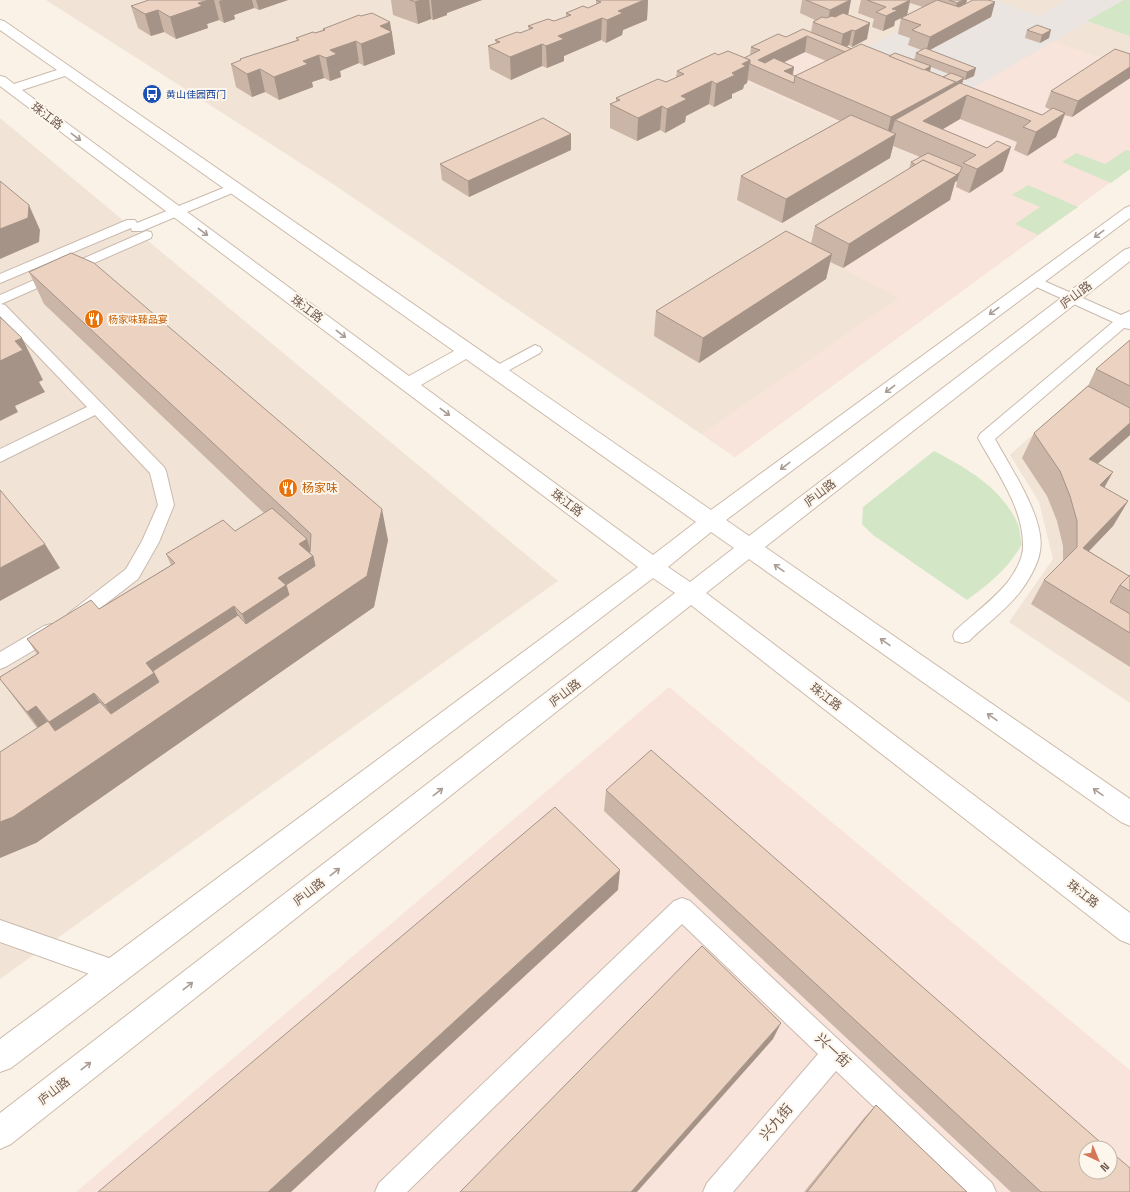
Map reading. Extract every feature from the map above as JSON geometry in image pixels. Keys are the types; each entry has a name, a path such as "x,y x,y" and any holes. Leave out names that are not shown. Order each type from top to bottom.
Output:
{"street":[{"path":"0,24 1130,814"},
{"path":"6,84 66,71"},
{"name":"珠江路","path":"6,84 653,567 692,594 1130,930"},
{"path":"0,1057 653,567 712,521 1130,211"},
{"name":"庐山路","path":"0,1133 692,594 750,547 1130,253"},
{"path":"408,384 468,351"}],"lane":[{"path":"0,300 138,229 233,188"},
{"path":"0,279 138,229"},
{"path":"962,636 1013,587 1026,567 1032,548 1028,525 1020,497 986,438 1128,320 1072,298 1035,281"},
{"path":"0,308 158,471 166,505 150,542 132,574 76,616 0,661"},
{"path":"497,371 535,350"},
{"path":"0,456 97,408"},
{"name":"兴一街","path":"388,1192 682,909 983,1192"},
{"path":"0,931 115,971"},
{"name":"兴九街","path":"716,1192 835,1053"}],"shaded area":[{"path":"46,0 1130,0 1130,168 735,457 330,182"},
{"path":"994,0 1039,16 1066,0 1124,0 951,101 845,59 933,13 954,21"},
{"path":"798,38 951,101 1053,41 1130,68 1130,168 735,457 702,434 899,298 810,251 925,161 725,72"},
{"path":"0,118 558,581 0,979"},
{"path":"1130,347 1130,703 1009,622 1053,559 1039,502 1010,455"},
{"path":"669,687 1130,1070 1130,1192 76,1192"}],"green space":[{"path":"1124,0 1130,0 1130,36 1087,21"},
{"path":"1126,150 1130,151 1130,169 1111,183 1062,162 1076,153 1105,164"},
{"path":"1028,185 1078,207 1038,235 1015,224 1040,207 1012,195"},
{"path":"934,451 970,471 1001,497 1016,520 1019,529 1022,544 1017,553 991,582 967,600 873,535 862,524 863,507"}],"building":[{"path":"149,0 209,0 198,3 202,6 170,17 158,10 145,14 131,6"},
{"path":"410,0 421,0 415,2"},
{"path":"596,0 644,0 618,11 623,13 607,20 602,18 558,36 564,39 546,46 542,44 510,57 488,46 500,42 495,40 533,28 528,26 548,19 554,21 571,15 566,13 583,6 588,8 601,2"},
{"path":"806,0 850,0 830,10"},
{"path":"867,0 910,0 892,9 898,10 886,16 876,12 886,7"},
{"path":"937,0 959,7 973,0 988,0 995,2 930,37 912,30 921,25 901,18"},
{"path":"949,0 963,0 957,3"},
{"path":"372,13 390,22 380,26 392,32 361,44 356,41 330,50 337,54 326,58 319,55 303,61 308,64 274,77 260,69 247,74 231,64 241,60 240,59 299,40 296,38 313,32 315,33 325,30 323,29 359,15 361,16"},
{"path":"843,13 870,23 855,31 852,30 843,34 813,22 822,17 835,17"},
{"path":"1037,25 1051,30 1042,35 1027,30"},
{"path":"803,29 852,49 845,52 807,36 758,60 765,63 774,58 794,67 784,71 795,76 794,83 750,64 750,60 744,58 760,50 751,47 778,34 786,37"},
{"path":"861,44 956,82 891,117 795,76"},
{"path":"925,48 976,68 967,72 916,53"},
{"path":"1115,49 1130,54 1130,67 1078,101 1051,91"},
{"path":"728,51 750,60 742,64 746,66 732,73 735,75 716,84 712,81 681,96 687,99 667,109 662,106 638,118 610,104 620,100 616,98 658,79 666,82 684,74 677,71 715,53 718,55"},
{"path":"895,53 931,66 924,70 889,56"},
{"path":"951,73 964,78 955,83 956,82 943,77"},
{"path":"960,83 1042,115 1053,108 1065,113 1036,132 1023,127 1031,121 967,95 923,121 987,148 997,141 1011,147 977,169 963,163 976,155 895,120"},
{"path":"851,115 896,134 786,199 741,176"},
{"path":"543,118 571,134 468,181 440,164"},
{"path":"928,153 962,167 960,172 956,175 923,160 916,165 911,162"},
{"path":"923,160 957,175 849,244 815,226"},
{"path":"0,181 29,205 28,218 0,229"},
{"path":"786,231 832,254 703,338 656,311"},
{"path":"71,253 94,263 382,509 367,576 13,817 0,822 0,752 48,721 55,731 100,702 111,714 159,682 153,671 238,615 246,624 289,595 286,585 315,566 313,556 309,552 311,534 29,272"},
{"path":"0,317 22,338 15,341 23,350 0,361"},
{"path":"1130,340 1130,386 1096,369"},
{"path":"1088,386 1130,408 1130,423 1089,459 1113,472 1100,485 1128,501 1083,548 1129,576 1120,585 1110,602 1130,614 1130,633 1044,580 1077,547 1077,521 1070,496 1060,471 1034,433"},
{"path":"0,490 45,544 0,568"},
{"path":"272,508 307,539 299,544 313,556 278,578 286,585 242,614 234,606 146,663 154,673 105,705 94,693 49,722 36,706 27,712 0,679 0,677 39,653 27,639 91,600 99,609 175,563 166,554 223,520 235,531"},
{"path":"1130,575 1130,591 1120,585"},
{"path":"651,750 1098,1140 1078,1140 1078,1180 1118,1180 1118,1158 1130,1168 1130,1192 1041,1192 606,790"},
{"path":"555,807 620,870 268,1192 98,1192"},
{"path":"702,946 781,1023 631,1192 460,1192"},
{"path":"876,1105 967,1192 807,1192"}],"place":[{"name":"黄山佳园西门","path":"152,94"},
{"name":"杨家味臻品宴","path":"94,319"},
{"name":"杨家味","path":"288,488"}]}
